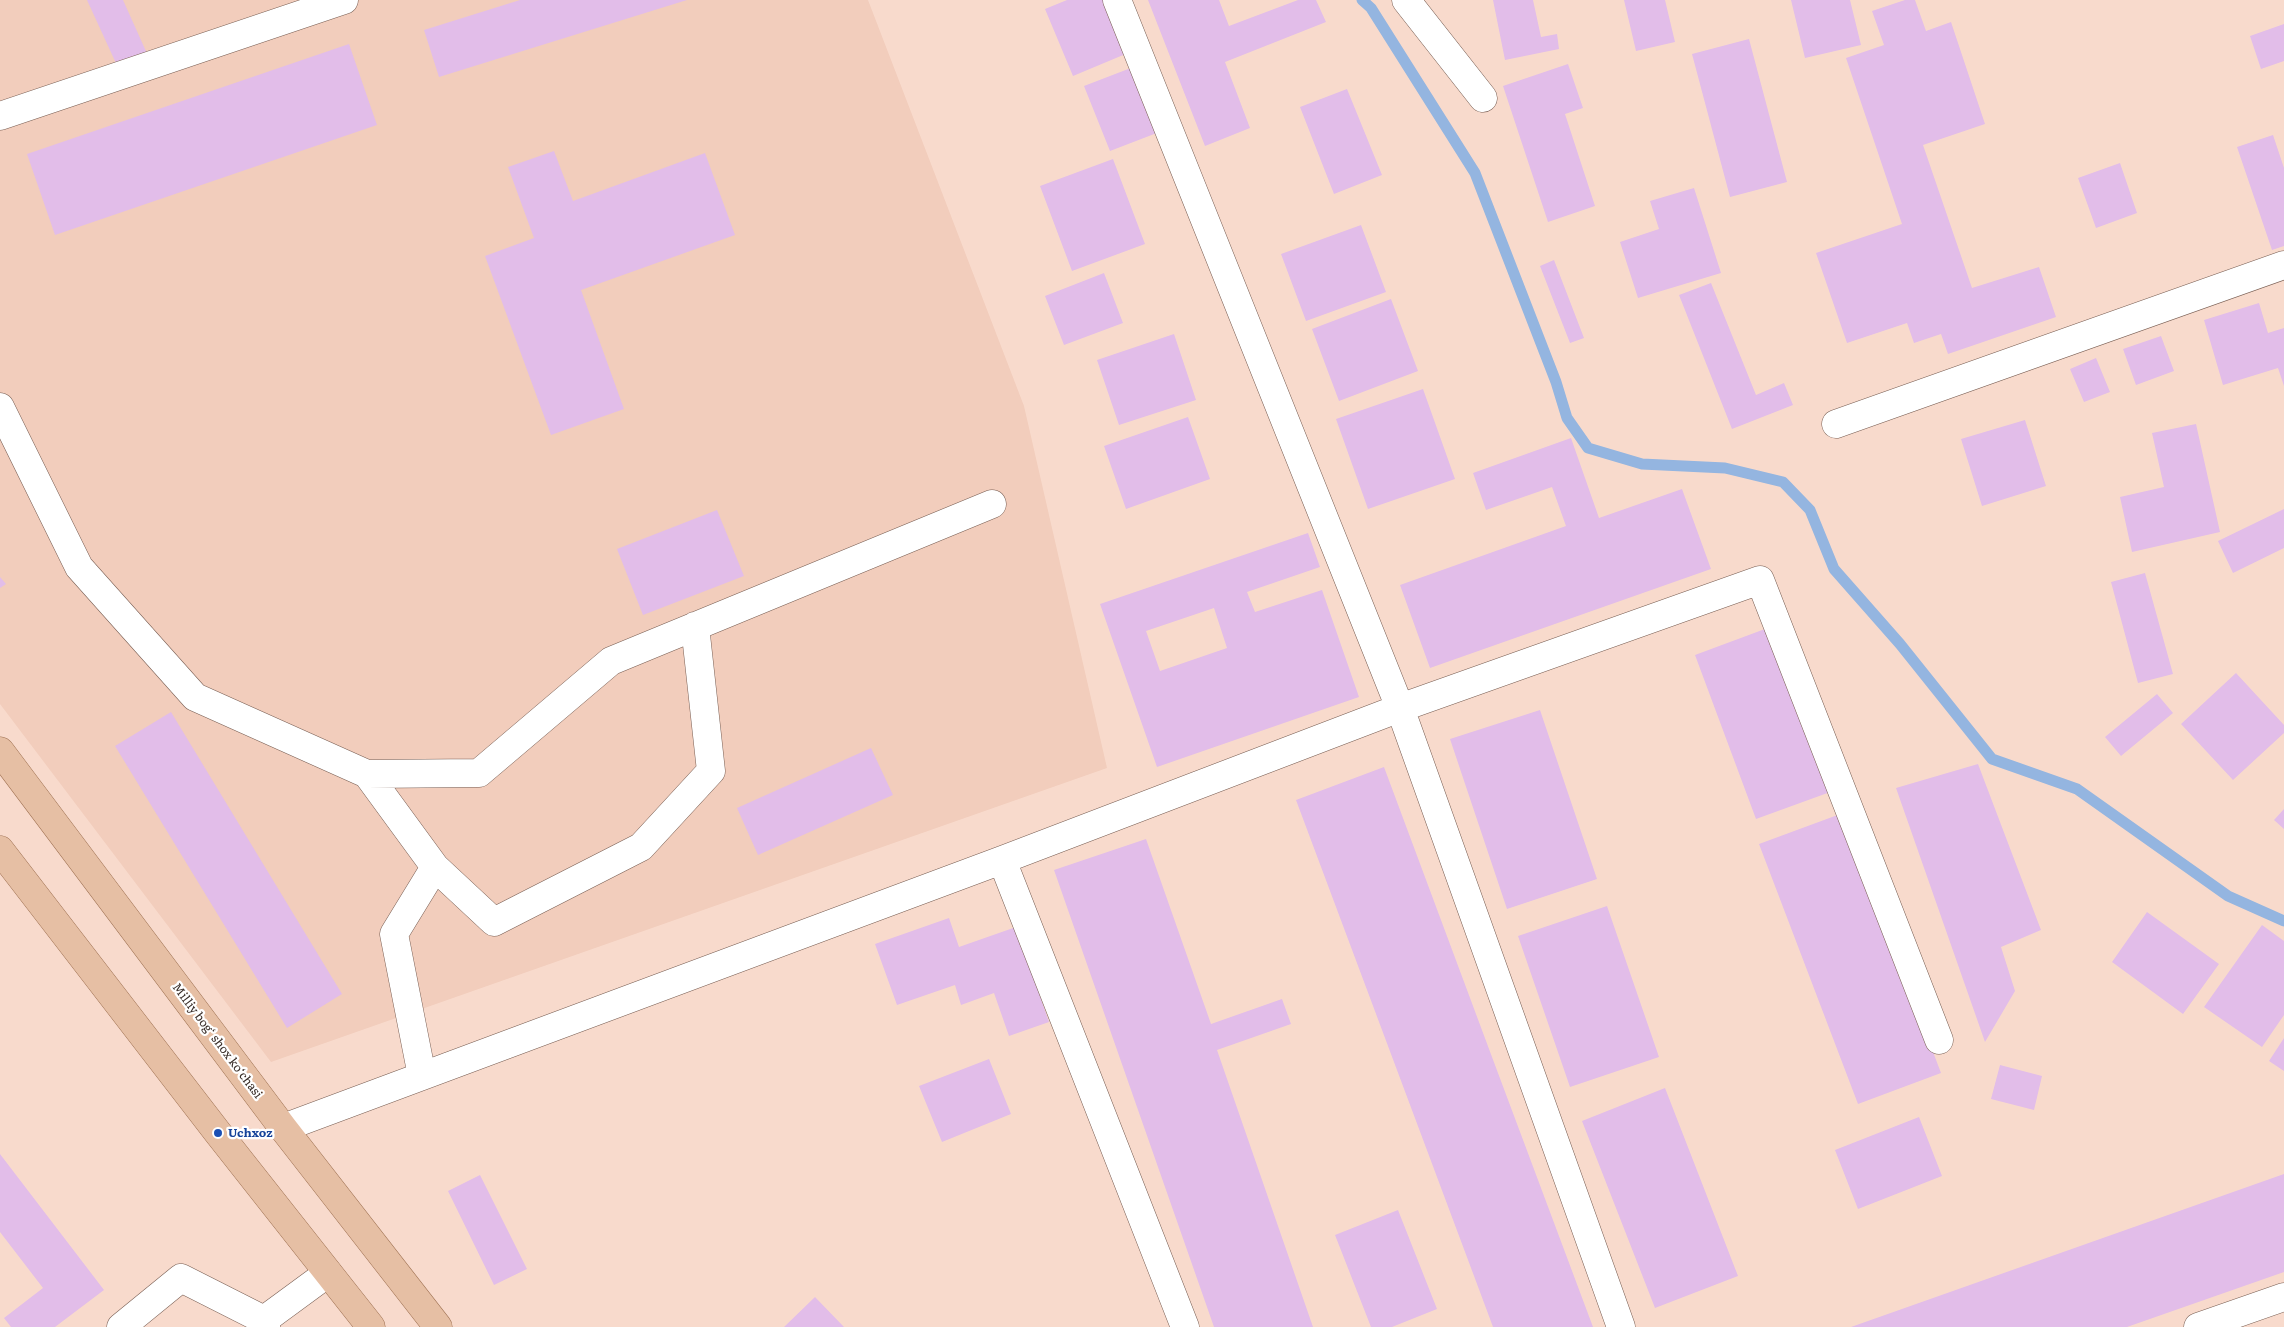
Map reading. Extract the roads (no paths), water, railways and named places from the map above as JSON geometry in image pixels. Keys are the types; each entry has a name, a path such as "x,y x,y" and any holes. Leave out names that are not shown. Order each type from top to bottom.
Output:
{"main road":[{"name":"Milliy bog‘ shox ko‘chasi","path":"0,751 283,1128 438,1327"},
{"path":"0,850 371,1327"}],"street":[{"path":"0,116 344,0"},
{"path":"1117,0 1400,708 1621,1327"},
{"path":"1406,0 1483,98"},
{"path":"1836,424 2284,266"},
{"path":"0,407 79,568 195,697 367,774 479,773 611,661 992,504"},
{"path":"283,1128 1002,860 1400,708 1760,580 1939,1040"},
{"path":"367,774 435,867 494,922 641,847 711,771 695,626"},
{"path":"1002,860 1185,1327"},
{"path":"422,1076 394,934 435,867"},
{"path":"121,1327 181,1278 264,1323 328,1273"},
{"path":"2198,1327 2284,1297"}],"waterway":[{"path":"1362,0 1371,8 1475,173 1556,382 1567,418 1588,448 1642,464 1725,468 1783,482 1810,510 1834,569 1900,644 1992,759 2077,789 2228,896 2284,921"}],"place":[{"name":"Uchxoz","path":"218,1133"}]}
